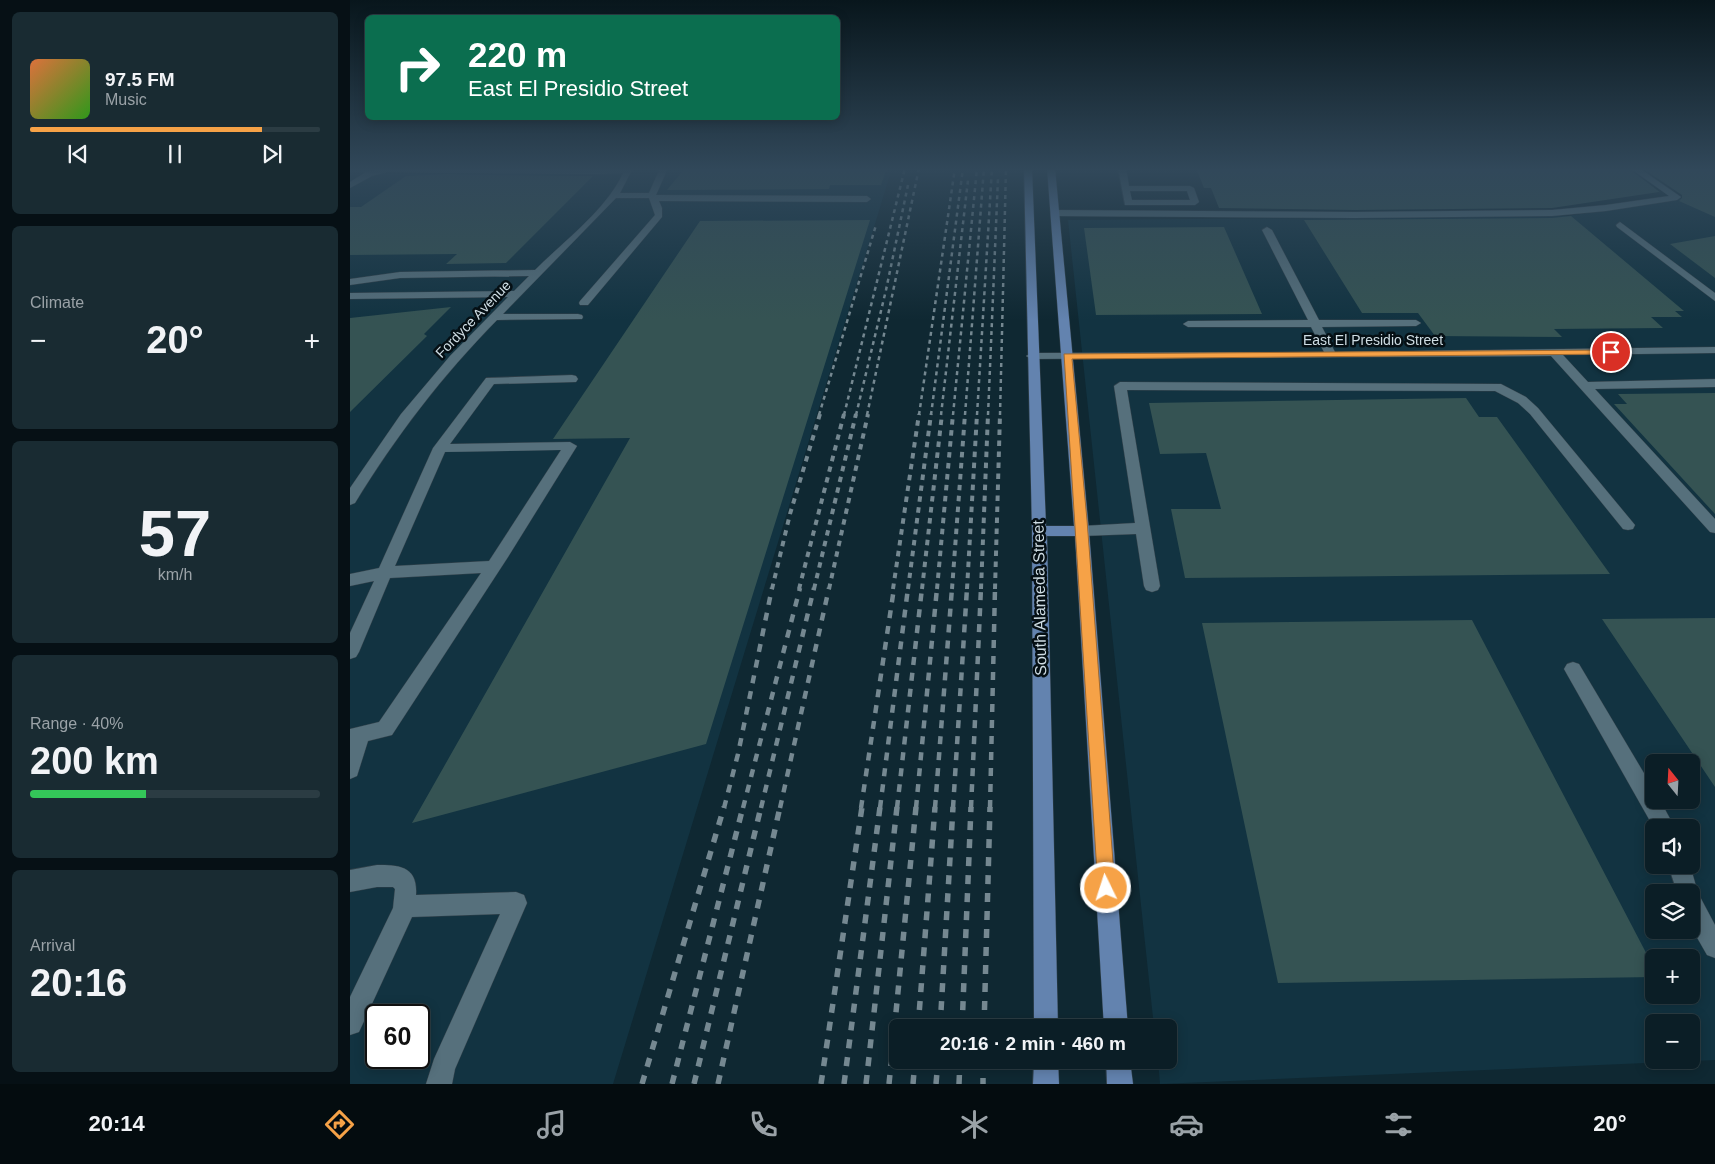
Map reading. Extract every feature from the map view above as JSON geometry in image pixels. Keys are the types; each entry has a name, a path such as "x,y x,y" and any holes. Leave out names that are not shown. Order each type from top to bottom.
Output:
{"main road":[{"name":"South Alameda Street","path":"1029,219 1039,531 1046,1019"},
{"path":"1056,219 1082,531 1115,1019"},
{"path":"1039,531 1082,531"},
{"path":"1046,1069 1046,1084"},
{"path":"1119,1069 1120,1084"}],"street":[{"name":"Fordyce Avenue","path":"350,500 398,424 424,393 494,317 590,219"},
{"path":"584,303 656,219"},
{"path":"1620,225 1715,298"},
{"path":"1268,230 1331,355"},
{"path":"350,282 400,275 538,273"},
{"path":"350,296 517,294"},
{"path":"494,317 578,317"},
{"path":"1188,324 1416,323"},
{"name":"East El Presidio Street","path":"1032,356 1331,355 1715,350"},
{"path":"1555,353 1715,528"},
{"path":"350,652 440,448 490,380 572,379"},
{"path":"1586,386 1715,383"},
{"path":"1152,586 1120,386 1497,387 1522,400 1534,411 1628,525"},
{"path":"350,770 356,735 385,729 491,567 530,512 570,446 440,448"},
{"path":"1082,531 1142,528"},
{"path":"350,580 383,574 491,567"},
{"path":"1573,669 1660,819"},
{"path":"350,881 377,876 398,876 406,896 388,947 350,1023"},
{"path":"406,896 516,903 443,1068 439,1084"},
{"path":"1700,921 1715,947"}],"shaded area":[{"path":"350,219 877,219 613,1084 350,1084"},
{"path":"1715,219 1715,1060 1700,1061 1700,1014 1645,1014 1645,1063 1160,1084 1159,1069 1177,1069 1177,1019 1153,1019 1068,220"}],"building":[{"path":"350,219 550,219 506,263 446,264 457,254 350,255"},
{"path":"1574,219 1684,311 1675,311 1682,317 1651,317 1663,328 1554,329 1562,337 1435,336 1418,313 1362,313 1304,220"},
{"path":"870,220 706,744 412,823 630,438 553,439 700,221"},
{"path":"1224,227 1262,314 1096,315 1084,228"},
{"path":"1715,236 1715,278 1670,244"},
{"path":"451,307 424,334 427,336 350,412 350,318"},
{"path":"1715,393 1715,514 1614,404 1627,404 1618,394"},
{"path":"1466,398 1479,417 1497,417 1610,574 1185,578 1171,509 1221,509 1206,453 1160,454 1149,403"},
{"path":"1715,618 1715,787 1700,765 1700,754 1693,754 1602,619"},
{"path":"1472,620 1645,951 1645,977 1278,983 1202,623"}],"railway":[{"path":"844,415 893,219"},
{"path":"856,415 901,219"},
{"path":"867,415 908,219"},
{"path":"919,415 948,219"},
{"path":"931,415 956,219"},
{"path":"941,415 964,219"},
{"path":"953,415 972,219"},
{"path":"965,415 980,219"},
{"path":"977,415 989,219"},
{"path":"988,415 996,219"},
{"path":"1000,415 1005,219"},
{"path":"819,415 876,225"},
{"path":"772,589 790,514 820,414"},
{"path":"799,589 844,414"},
{"path":"814,589 856,414"},
{"path":"829,589 868,414"},
{"path":"893,589 919,414"},
{"path":"908,589 931,414"},
{"path":"922,589 942,414"},
{"path":"937,589 953,414"},
{"path":"952,589 965,414"},
{"path":"967,589 977,414"},
{"path":"981,589 988,414"},
{"path":"995,589 1000,414"},
{"path":"724,808 738,754 772,588"},
{"path":"743,808 800,588"},
{"path":"761,808 814,588"},
{"path":"780,808 829,588"},
{"path":"861,808 894,588"},
{"path":"880,808 908,588"},
{"path":"897,808 922,588"},
{"path":"916,808 937,588"},
{"path":"935,808 952,588"},
{"path":"953,808 967,588"},
{"path":"971,808 981,588"},
{"path":"990,808 995,588"},
{"path":"642,1084 724,807"},
{"path":"672,1084 743,807"},
{"path":"694,1084 761,807"},
{"path":"718,1084 780,807"},
{"path":"821,1084 862,807"},
{"path":"844,1084 880,807"},
{"path":"866,1084 897,807"},
{"path":"889,1084 916,807"},
{"path":"919,1019 935,807"},
{"path":"941,1019 953,807"},
{"path":"962,1019 971,807"},
{"path":"984,1019 990,807"},
{"path":"913,1084 914,1069"},
{"path":"936,1084 937,1069"},
{"path":"959,1084 960,1069"},
{"path":"983,1069 983,1084"}],"route":[{"path":"1106,888 1068,356 1611,352"}]}
